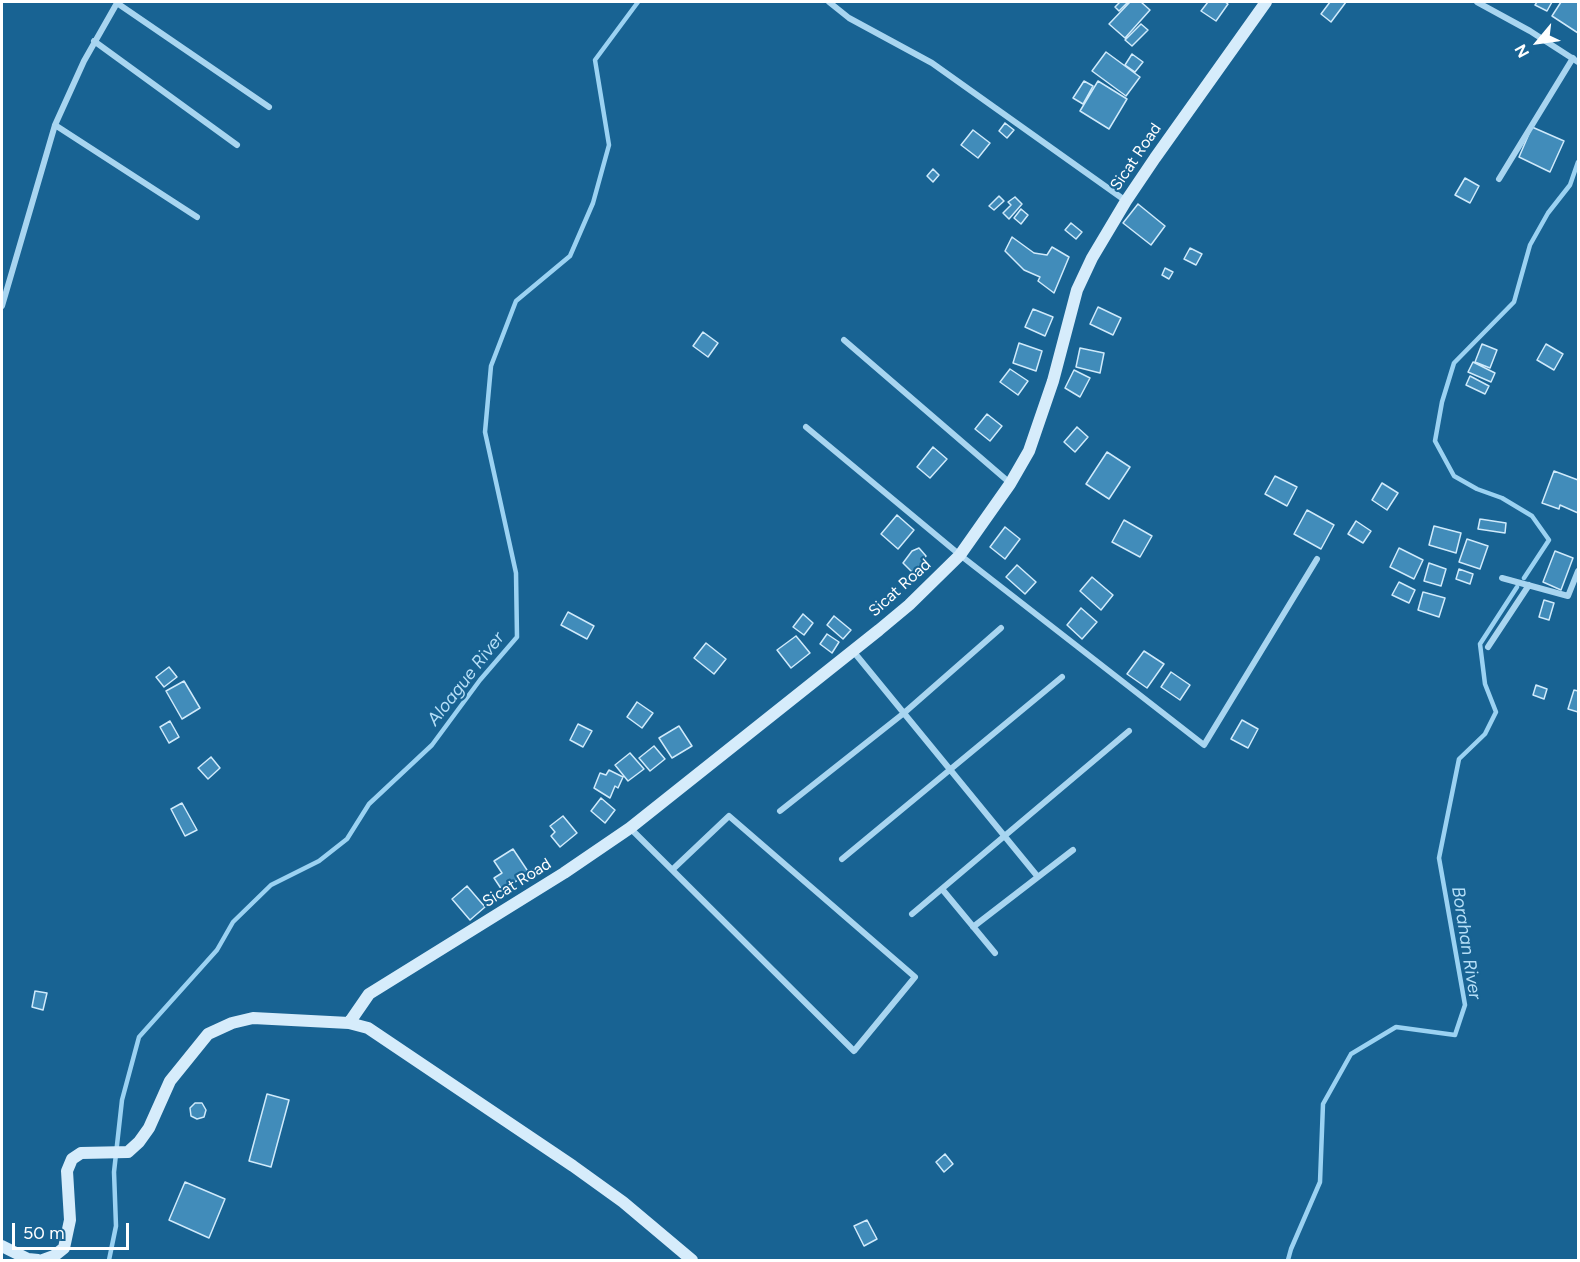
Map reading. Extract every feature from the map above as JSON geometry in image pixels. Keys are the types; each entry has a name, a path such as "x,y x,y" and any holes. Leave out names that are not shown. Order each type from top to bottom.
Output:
{"street":[{"path":"829,2 849,18 932,63 1126,201"},
{"name":"Sicat Road","path":"349,1023 369,994 564,873 630,828 909,605 960,555 1011,484 1029,451 1053,381 1077,290 1092,258 1126,201 1193,102 1266,2"},
{"path":"1478,2 1576,60 1499,179"},
{"path":"2,306 55,125 94,41 117,3 268,107"},
{"path":"94,41 237,145"},
{"path":"55,125 197,217"},
{"path":"844,340 1011,484"},
{"path":"806,427 960,555 1204,745 1317,559"},
{"path":"1502,578 1568,596 1578,571"},
{"path":"1488,647 1529,585"},
{"path":"780,811 904,713 1001,628"},
{"path":"853,651 1038,877"},
{"path":"842,859 1062,677"},
{"path":"912,914 1130,731"},
{"path":"630,828 672,870 854,1051 915,977 729,816 672,870"},
{"path":"973,927 1073,850"},
{"path":"942,890 995,953"},
{"path":"44,1260 64,1248 70,1220 66,1171 72,1159 81,1152 128,1152 149,1128 170,1081 180,1066 208,1034 232,1023 253,1018 349,1023 368,1028 573,1166 623,1202 692,1260"},
{"path":"2,1246 28,1259 38,1260"}],"building":[{"path":"1120,2 1128,2 1119,11 1115,7"},
{"path":"1130,2 1141,2 1150,10 1125,38 1109,24"},
{"path":"1208,2 1228,4 1216,21 1201,11"},
{"path":"1330,2 1346,2 1331,22 1321,14"},
{"path":"1537,2 1552,2 1547,11 1535,5"},
{"path":"1561,2 1578,2 1578,33 1552,16"},
{"path":"1141,24 1148,30 1132,46 1125,40"},
{"path":"1106,52 1140,77 1126,96 1092,71"},
{"path":"1132,54 1143,62 1135,72 1125,65"},
{"path":"1084,81 1093,86 1083,104 1073,98"},
{"path":"1098,81 1127,99 1109,129 1080,111"},
{"path":"1005,123 1014,130 1007,138 999,131"},
{"path":"1532,127 1564,141 1550,172 1519,157"},
{"path":"973,130 990,143 978,158 961,145"},
{"path":"933,169 939,175 933,182 927,176"},
{"path":"1465,178 1479,186 1470,203 1455,195"},
{"path":"999,196 1004,201 994,210 989,206"},
{"path":"1015,197 1022,204 1009,219 1003,213 1011,205 1008,202"},
{"path":"1138,204 1165,226 1151,245 1123,223"},
{"path":"1021,209 1028,215 1021,224 1014,218"},
{"path":"1071,223 1082,232 1076,239 1065,230"},
{"path":"1012,237 1034,253 1047,255 1052,247 1069,257 1054,293 1038,281 1040,277 1024,270 1005,251"},
{"path":"1190,248 1202,254 1196,265 1184,259"},
{"path":"1165,268 1173,272 1169,279 1162,275"},
{"path":"1098,307 1121,318 1113,335 1090,324"},
{"path":"1033,309 1053,317 1045,336 1025,327"},
{"path":"703,332 718,343 708,357 693,346"},
{"path":"1019,343 1042,351 1036,371 1013,363"},
{"path":"1482,344 1497,350 1490,368 1475,362"},
{"path":"1546,344 1563,354 1554,370 1537,360"},
{"path":"1080,348 1104,353 1100,373 1076,367"},
{"path":"1473,362 1495,373 1491,382 1468,372"},
{"path":"1010,369 1028,381 1018,395 1000,382"},
{"path":"1074,370 1090,378 1080,397 1065,388"},
{"path":"1470,376 1489,386 1485,394 1466,385"},
{"path":"987,414 1002,426 990,441 975,429"},
{"path":"1077,427 1088,437 1075,452 1064,442"},
{"path":"933,447 947,459 930,478 917,467"},
{"path":"1107,452 1130,467 1109,499 1086,484"},
{"path":"1554,471 1578,480 1578,513 1560,505 1559,509 1542,503"},
{"path":"1275,476 1297,487 1287,506 1265,494"},
{"path":"1382,483 1398,493 1387,510 1372,500"},
{"path":"1307,510 1334,525 1321,549 1294,534"},
{"path":"897,515 914,530 898,549 881,534"},
{"path":"1480,519 1506,523 1505,533 1478,529"},
{"path":"1124,520 1152,536 1140,557 1112,542"},
{"path":"1356,521 1371,531 1363,543 1348,534"},
{"path":"1434,526 1461,533 1456,553 1429,545"},
{"path":"1005,527 1020,539 1005,559 990,547"},
{"path":"1467,539 1488,546 1480,569 1459,562"},
{"path":"919,548 926,556 914,574 903,563 912,551"},
{"path":"1399,548 1423,560 1414,579 1390,567"},
{"path":"1555,551 1573,558 1561,590 1543,582"},
{"path":"1429,563 1446,569 1441,586 1424,581"},
{"path":"1017,565 1036,582 1025,594 1006,577"},
{"path":"1459,569 1473,574 1470,584 1456,579"},
{"path":"1092,577 1113,595 1101,610 1080,591"},
{"path":"1399,582 1415,590 1409,603 1392,595"},
{"path":"1423,592 1445,598 1439,617 1418,610"},
{"path":"1544,600 1554,603 1549,620 1539,617"},
{"path":"1081,608 1097,622 1082,639 1067,625"},
{"path":"568,612 594,626 587,639 561,625"},
{"path":"803,614 813,623 804,635 793,627"},
{"path":"834,616 851,630 843,639 827,625"},
{"path":"827,634 839,642 832,653 820,644"},
{"path":"796,636 810,653 791,668 777,650"},
{"path":"706,643 726,659 714,674 694,658"},
{"path":"1144,651 1164,664 1147,688 1127,674"},
{"path":"169,667 177,677 164,687 156,677"},
{"path":"1171,672 1190,685 1180,700 1161,687"},
{"path":"184,681 200,708 182,719 166,691"},
{"path":"1536,685 1547,689 1544,699 1533,695"},
{"path":"1574,690 1578,691 1578,712 1568,709"},
{"path":"637,702 653,713 642,728 627,717"},
{"path":"1242,720 1258,729 1248,748 1231,739"},
{"path":"170,721 179,737 169,743 160,727"},
{"path":"578,724 592,731 583,747 570,740"},
{"path":"679,726 692,746 672,758 659,738"},
{"path":"654,746 665,759 650,771 639,758"},
{"path":"630,753 644,769 628,781 615,765"},
{"path":"211,757 220,768 208,779 198,768"},
{"path":"609,770 623,777 618,788 615,786 610,798 594,788 600,773 606,775"},
{"path":"601,798 615,810 605,823 591,811"},
{"path":"182,803 197,830 185,836 171,809"},
{"path":"563,816 577,833 560,847 551,836 555,832 550,826"},
{"path":"513,849 529,873 502,890 494,878 502,873 494,861"},
{"path":"539,865 543,871 533,877 529,872"},
{"path":"467,886 485,907 470,920 452,899"},
{"path":"35,991 47,993 43,1010 32,1007"},
{"path":"267,1094 289,1100 271,1167 249,1161"},
{"path":"195,1103 202,1103 206,1110 204,1117 197,1119 191,1116 190,1108"},
{"path":"945,1154 953,1164 944,1172 936,1162"},
{"path":"185,1182 225,1199 209,1238 169,1220"},
{"path":"867,1220 877,1239 864,1246 854,1226"}],"waterway":[{"name":"Aloague River","path":"109,1260 116,1226 114,1172 122,1100 139,1037 217,950 233,922 271,885 319,861 347,839 369,804 432,745 480,680 517,637 516,573 485,432 491,366 516,301 570,256 593,203 609,145 595,60 638,2"},
{"name":"Borahan River","path":"1524,578 1549,540 1532,516 1502,498 1477,489 1454,476 1435,441 1442,402 1454,363 1514,302 1530,245 1548,213 1570,185 1578,162"},
{"name":"Borahan River","path":"1288,1260 1320,1182 1323,1104 1351,1054 1396,1027 1455,1035 1465,1005 1439,858 1459,759 1485,734 1496,712 1485,684 1480,644 1517,587"}]}
